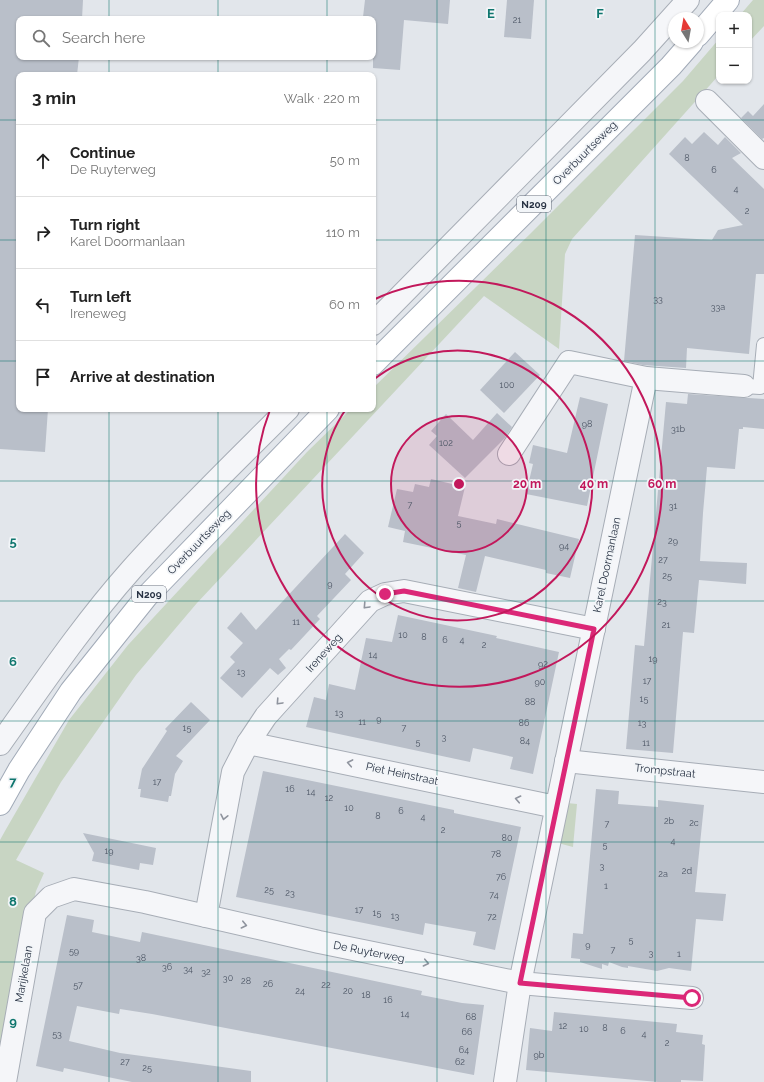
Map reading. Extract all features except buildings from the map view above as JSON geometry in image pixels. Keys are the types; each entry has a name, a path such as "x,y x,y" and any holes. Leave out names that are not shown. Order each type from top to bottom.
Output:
{"main road":[{"path":"704,28 728,0"},
{"name":"Overbuurtseweg","path":"376,361 671,66 687,48"},
{"name":"Overbuurtseweg","path":"0,804 19,770 72,691 146,596 325,412"}],"street":[{"path":"376,321 642,51 688,0"},
{"path":"707,101 764,158"},
{"path":"509,454 569,362 646,378 744,386"},
{"name":"Karel Doormanlaan","path":"505,1082 520,983 646,378"},
{"path":"0,744 62,656 131,571 223,474 285,412"},
{"name":"Ireneweg","path":"206,916 234,772 248,743 266,716 370,601 385,594 404,591 594,629"},
{"name":"Piet Heinstraat","path":"248,743 556,807"},
{"name":"Trompstraat","path":"566,761 764,782"},
{"name":"De Ruyterweg","path":"51,897 74,889 146,902 520,983 692,998"},
{"name":"Marijkelaan","path":"5,1082 35,913 51,897"}],"lane":[{"path":"744,386 760,387 764,345"}],"green space":[{"path":"753,0 764,0 764,26 752,39 752,12 743,12"},
{"path":"716,42 716,78 572,239 565,254 559,349 484,296 376,412 376,385 683,81"},
{"path":"348,412 376,412 197,603 136,675 61,782 16,860 44,873 36,891 14,991 0,1071 0,840 69,720 128,645 307,452"},
{"path":"567,803 577,804 573,847 558,843"}],"route":[{"path":"385,594 404,591 594,629 520,983 692,998"}]}
